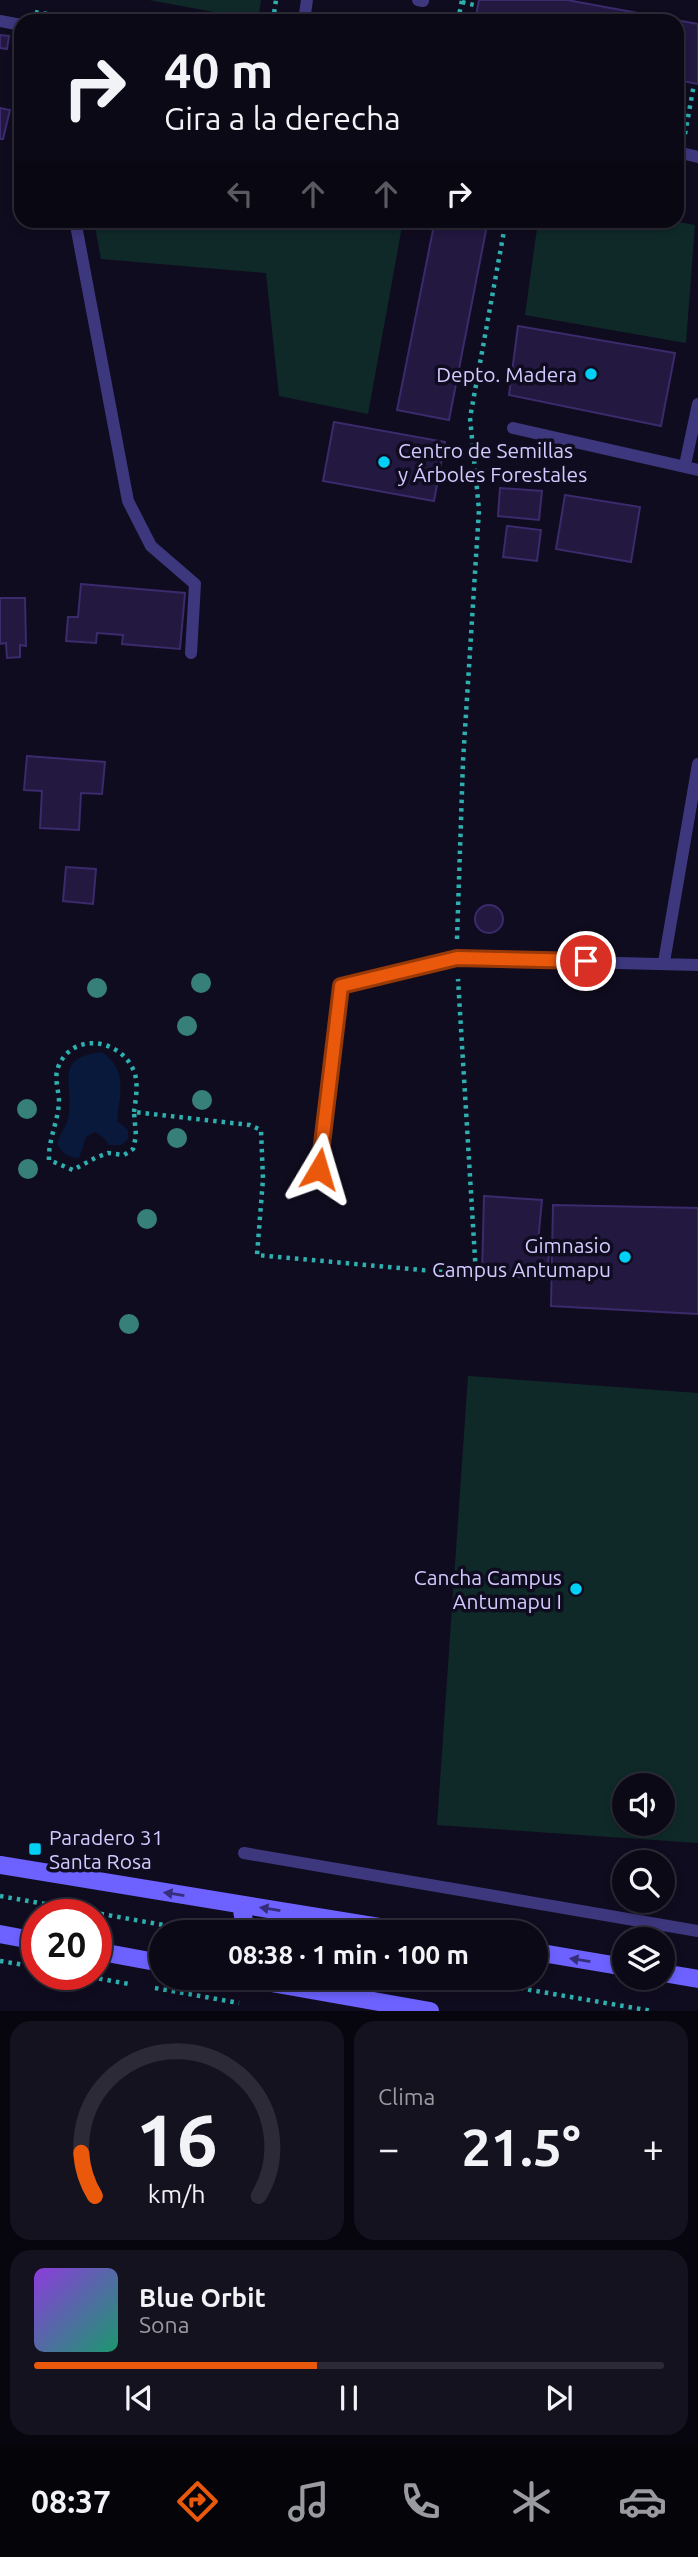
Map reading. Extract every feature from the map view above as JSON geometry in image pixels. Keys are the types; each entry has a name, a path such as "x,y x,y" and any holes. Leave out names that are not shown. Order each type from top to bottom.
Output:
{"main road":[{"path":"0,1865 335,1920"},
{"path":"241,1905 244,1920"},
{"path":"0,1934 21,1938"},
{"path":"112,1954 149,1961"},
{"path":"548,1954 612,1965"},
{"path":"675,1975 698,1979"},
{"path":"312,1990 430,2011"}],"lane":[{"path":"418,0 423,1"},
{"path":"77,228 128,501 151,546 195,584 191,653"},
{"path":"685,465 698,404"},
{"path":"513,428 685,465 698,471"},
{"path":"664,962 698,764"},
{"path":"319,1169 341,986 457,958 698,965"},
{"path":"244,1853 698,1931"}],"path":[{"path":"462,1 478,6"},
{"path":"26,10 48,14"},
{"path":"684,133 694,84"},
{"path":"134,1112 250,1125 261,1130 263,1179 257,1255 475,1275 457,958 463,761 479,510 470,418 505,228"},
{"path":"93,1043 108,1044 120,1053 133,1068 136,1095 134,1112 136,1136 133,1149 124,1155 108,1153 73,1170 49,1160 48,1147 53,1137 59,1103 56,1080 60,1064 72,1049 93,1043"},
{"path":"0,1896 149,1922"},
{"path":"0,1961 21,1964"},
{"path":"112,1981 140,1986"},
{"path":"164,1990 244,2004"},
{"path":"530,1990 652,2011"}],"green space":[{"path":"149,0 261,0 259,14 225,14"},
{"path":"684,223 695,225 686,343 525,315 537,228 684,228"},
{"path":"95,228 402,228 368,414 279,396 266,273 101,259"},
{"name":"Cancha Campus Antumapu I","path":"468,1376 698,1393 698,1843 437,1825"}],"water":[{"path":"102,1052 116,1067 119,1075 117,1121 128,1130 128,1139 121,1145 109,1145 95,1132 86,1137 79,1158 72,1157 63,1152 57,1143 68,1117 69,1072 77,1059"}],"building":[{"path":"479,0 567,0 643,14 476,14"},
{"path":"684,21 698,24 698,84 684,81"},
{"path":"0,35 9,36 7,49 0,48"},
{"path":"0,108 10,110 3,139 0,139"},
{"path":"433,228 486,228 449,420 397,410"},
{"name":"Depto. Madera","path":"518,326 675,353 661,426 509,395"},
{"name":"Centro de Semillas y Árboles Forestales","path":"334,422 445,442 434,501 323,481"},
{"path":"500,488 542,491 539,520 498,516"},
{"path":"565,495 640,507 631,562 556,549"},
{"path":"507,526 541,530 537,561 503,557"},
{"path":"81,584 185,593 180,649 122,644 123,635 97,633 96,643 66,641 68,617 78,617"},
{"path":"0,598 25,598 26,646 20,645 20,657 7,658 6,643 0,644"},
{"path":"27,756 105,762 102,794 81,793 79,830 40,828 42,791 24,790"},
{"path":"66,867 96,869 93,904 63,901"},
{"path":"489,905 499,909 503,919 499,929 489,933 479,929 475,919 479,909"},
{"path":"484,1196 542,1200 537,1252 549,1252 547,1279 482,1275"},
{"name":"Gimnasio Campus Antumapu","path":"553,1205 698,1208 698,1314 551,1306"}],"place":[{"name":"Depto. Madera","path":"591,374"},
{"name":"Centro de Semillas y Árboles Forestales","path":"384,462"},
{"name":"Gimnasio Campus Antumapu","path":"625,1257"},
{"name":"Cancha Campus Antumapu I","path":"576,1589"},
{"name":"Paradero 31 Santa Rosa","path":"35,1849"}],"route":[{"path":"319,1169 341,986 457,958 586,961"}]}
